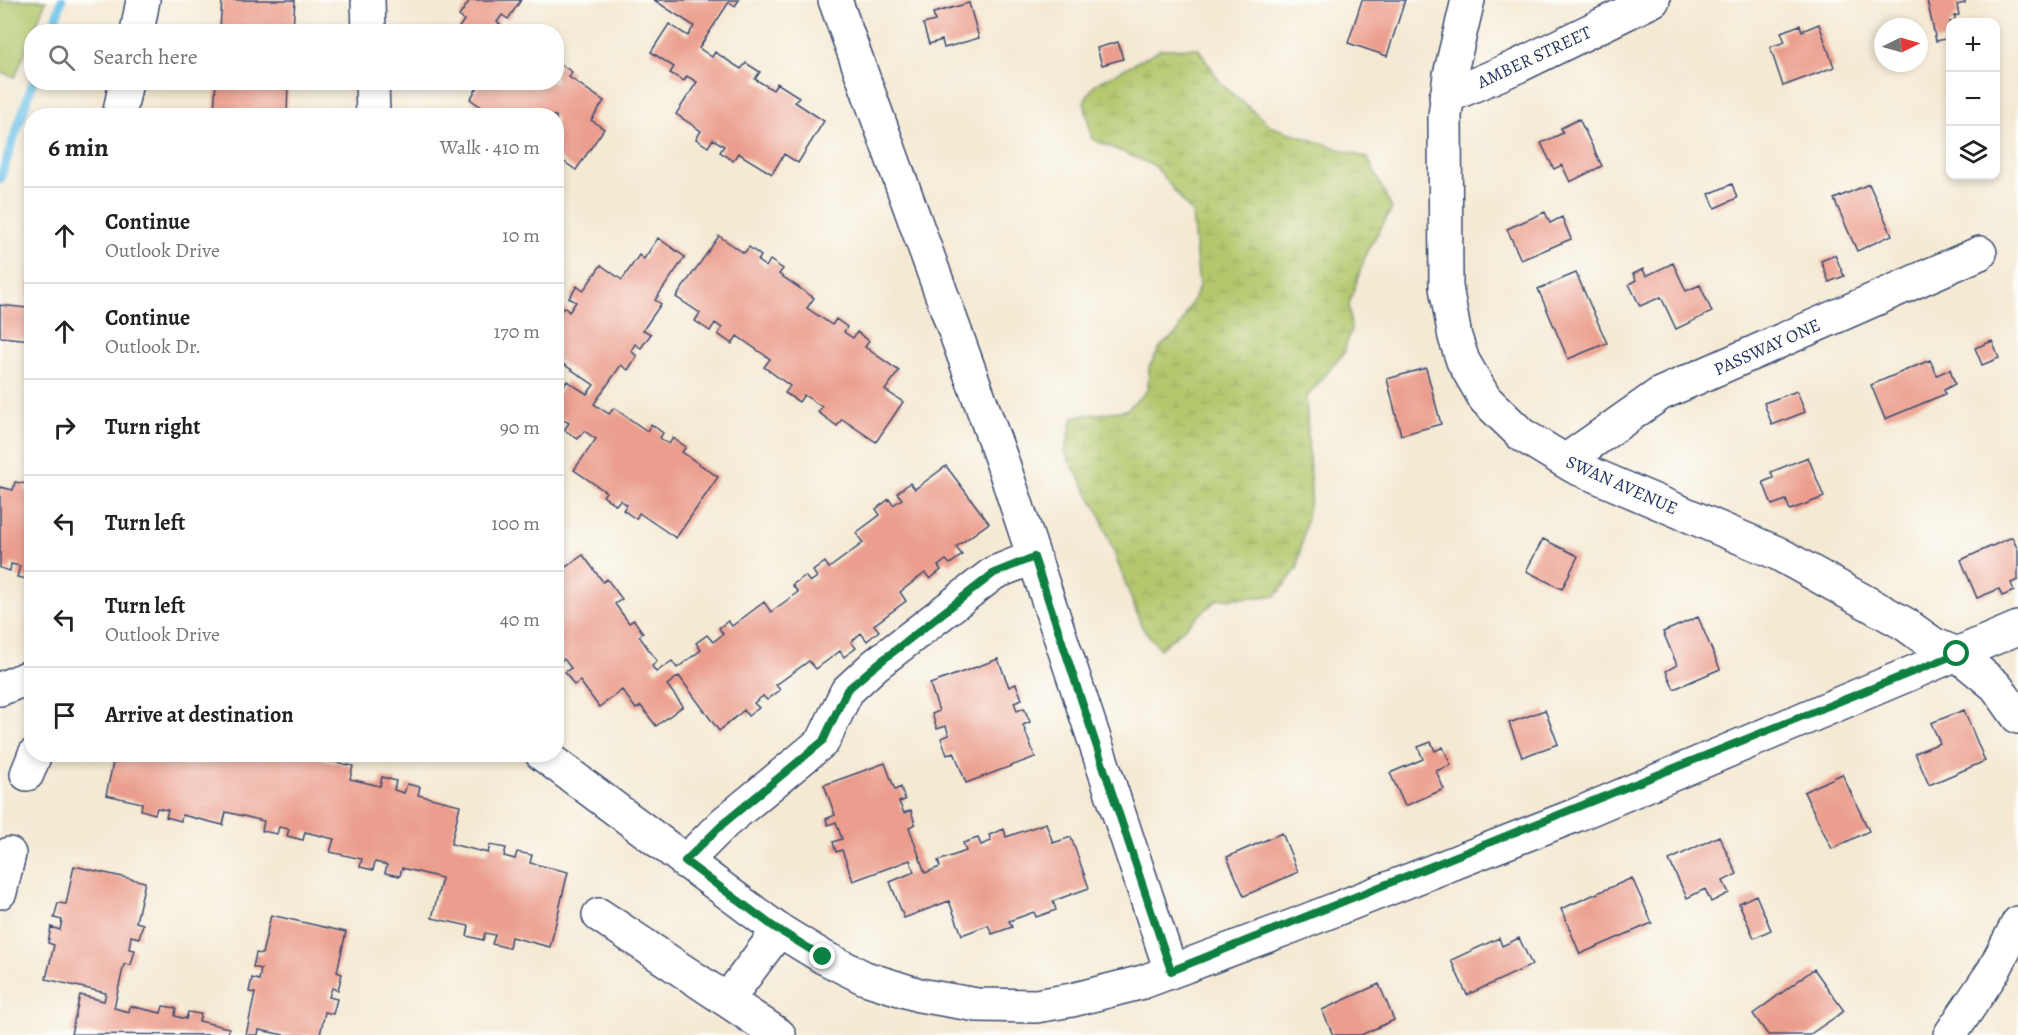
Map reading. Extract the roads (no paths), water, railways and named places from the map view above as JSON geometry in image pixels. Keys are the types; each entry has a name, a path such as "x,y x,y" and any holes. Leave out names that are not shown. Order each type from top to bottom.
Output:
{"street":[{"path":"138,24 143,0"},
{"path":"368,0 369,24"},
{"path":"836,0 1002,461 1171,971"},
{"name":"SWAN AVENUE","path":"1468,0 1446,97 1446,287 1455,337 1473,380 1499,415 1522,435 1565,461 1777,553 1905,624 1933,644 1957,654 1996,686 2018,717"},
{"name":"AMBER STREET","path":"1446,97 1518,66 1653,0"},
{"path":"121,108 124,90"},
{"path":"372,90 373,108"},
{"name":"PASSWAY ONE","path":"1565,461 1660,394 1980,253"},
{"path":"685,861 724,823 823,741 847,690 994,573 1034,557"},
{"path":"553,762 778,930 865,978 920,995 977,1005 1036,1006 1072,1000 1171,971 1576,815 2018,628"},
{"path":"0,689 24,679"},
{"path":"0,892 9,854"},
{"path":"599,915 779,1035"},
{"path":"1950,1035 1994,970 2018,923"},
{"path":"727,1000 778,930"}],"waterway":[{"path":"54,24 62,0"},
{"path":"24,108 30,90"},
{"path":"0,179 24,108"}]}
